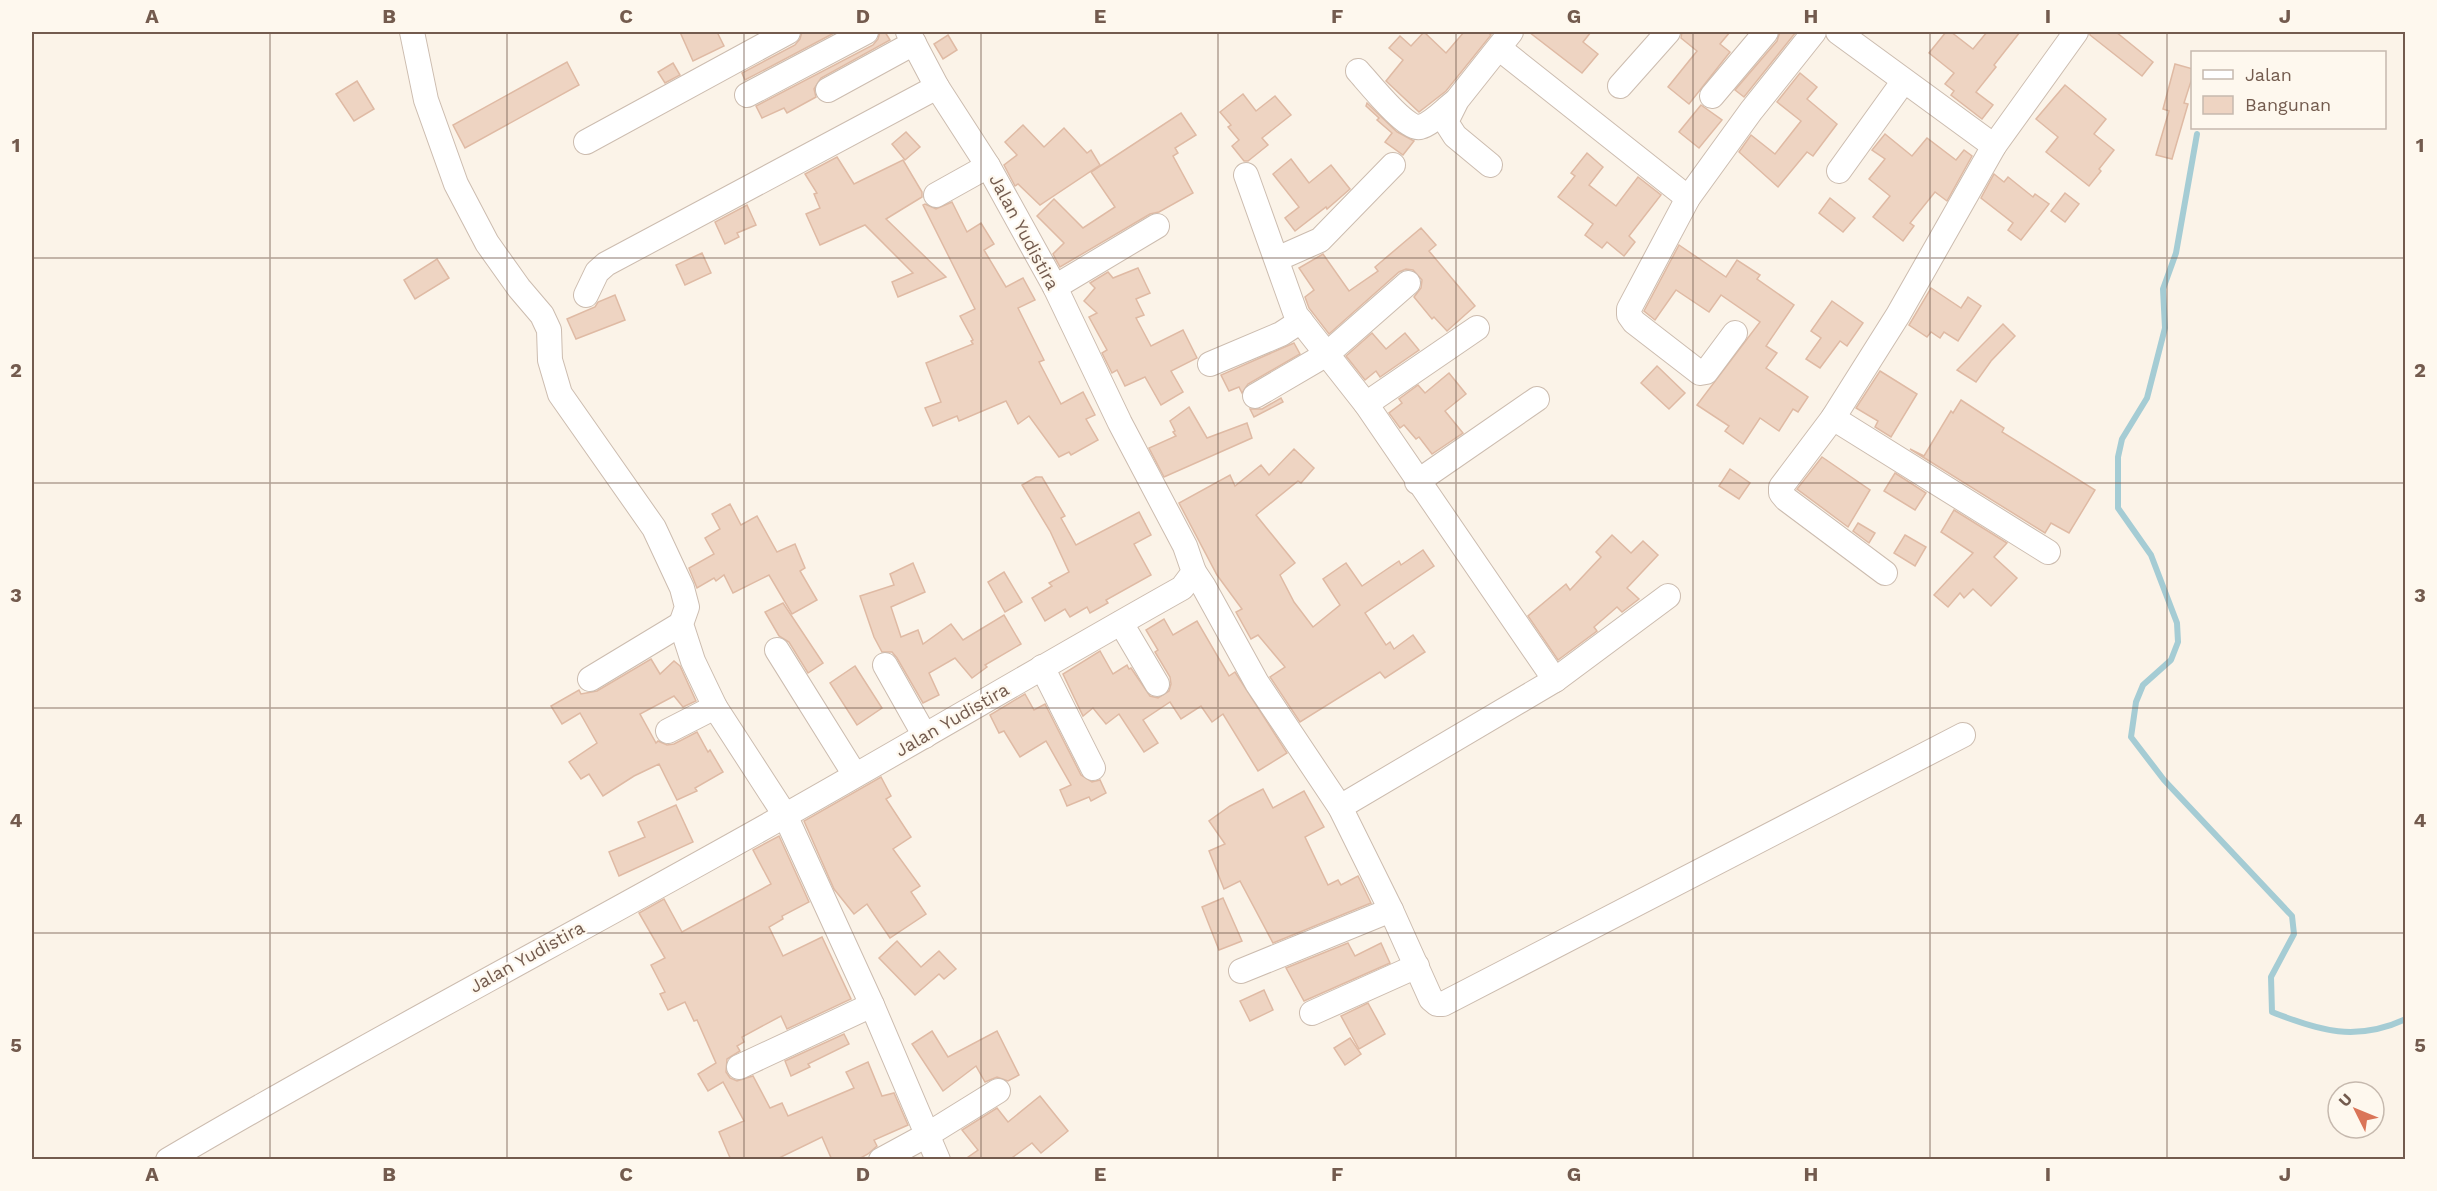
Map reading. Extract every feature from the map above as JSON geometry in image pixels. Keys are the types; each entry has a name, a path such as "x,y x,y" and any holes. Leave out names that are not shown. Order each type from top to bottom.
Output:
{"street":[{"path":"411,32 426,100 456,184 487,243 519,288 542,315 549,330 550,360 560,394 654,528 682,588 687,607 681,624 693,661 715,707 785,815 872,1005 938,1160"},
{"path":"586,142 788,32"},
{"path":"747,95 866,32"},
{"path":"1620,86 1668,32"},
{"path":"1712,96 1766,32"},
{"path":"1735,333 1706,372 1700,373 1634,322 1629,315 1629,309 1688,198 1751,111 1814,32"},
{"path":"1838,32 1903,82 1994,146"},
{"path":"1885,573 1781,493 1781,487 1833,418 1898,315 1994,146 2076,32"},
{"path":"828,90 911,37"},
{"name":"Jalan Yudistira","path":"168,1160 306,1078 925,736 1182,588 1194,572 1185,546 1131,444 1054,287 988,166 937,87 911,37"},
{"path":"1358,71 1409,125 1415,128 1423,127 1457,100 1506,40 1688,198"},
{"path":"1839,171 1903,82"},
{"path":"586,295 597,272 606,264 937,87"},
{"path":"1457,100 1446,122 1460,142 1490,165"},
{"path":"1276,259 1320,240 1393,165"},
{"path":"936,195 988,166"},
{"path":"1246,175 1296,315 1366,404 1417,482 1555,680"},
{"path":"1054,287 1157,226"},
{"path":"1255,396 1327,354 1408,283"},
{"path":"1210,364 1281,334 1301,321"},
{"path":"1366,404 1477,328"},
{"path":"1417,482 1537,399"},
{"path":"1833,418 2048,552"},
{"path":"1194,572 1257,683 1340,807 1391,910 1431,999 1437,1004 1443,1004 1963,735"},
{"path":"1340,807 1555,680 1668,596"},
{"path":"1121,622 1157,684"},
{"path":"590,679 681,624"},
{"path":"777,650 855,775"},
{"path":"885,665 925,736"},
{"path":"1042,667 1093,768"},
{"path":"668,731 715,707"},
{"path":"1241,971 1391,910"},
{"path":"1312,1013 1417,966"},
{"path":"739,1067 872,1005"},
{"path":"881,1160 927,1135 998,1090"}],"building":[{"path":"680,32 717,32 724,46 693,61"},
{"path":"802,32 836,32 745,80 742,73 795,45"},
{"path":"880,32 885,32 890,40 821,78 814,89 816,97 787,113 784,108 762,118 756,106 873,45"},
{"path":"1424,32 1446,53 1464,32 1487,32 1491,35 1446,91 1419,112 1386,81 1403,60 1389,48 1400,36 1411,46"},
{"path":"1529,32 1591,32 1583,42 1598,54 1582,73"},
{"path":"1682,32 1730,32 1720,44 1730,52 1689,104 1668,87 1697,51 1681,38"},
{"path":"1780,32 1796,32 1744,97 1735,90 1777,41"},
{"path":"1946,32 1951,32 1973,49 1987,32 2020,32 1976,92 1993,105 1982,119 1951,95 1954,91 1945,84 1954,73 1929,53"},
{"path":"2090,32 2116,32 2153,62 2142,76 2090,35"},
{"path":"948,35 957,50 943,59 934,44"},
{"path":"567,62 579,85 465,148 453,125"},
{"path":"673,63 680,75 665,83 658,72"},
{"path":"2175,64 2191,68 2191,81 2184,103 2188,104 2172,159 2156,155 2169,111 2163,109"},
{"path":"1800,73 1817,87 1807,99 1837,124 1813,156 1807,152 1778,187 1739,152 1751,135 1775,154 1801,121 1777,102"},
{"path":"357,81 374,109 354,121 336,94"},
{"path":"2065,85 2106,119 2094,134 2114,150 2089,186 2046,152 2058,137 2036,119"},
{"path":"1243,94 1256,111 1275,96 1291,115 1262,138 1268,145 1248,161 1244,161 1232,146 1239,140 1228,127 1231,125 1220,112"},
{"path":"1367,103 1397,132 1414,141 1403,155 1385,142 1392,133 1377,120 1379,118 1366,106"},
{"path":"1701,105 1722,120 1699,148 1679,132"},
{"path":"1181,113 1196,135 1175,148 1178,153 1173,156 1193,193 1159,212 1150,214 1060,267 1053,254 1064,243 1037,216 1054,199 1083,228 1115,207 1091,172"},
{"path":"1023,125 1044,147 1064,128 1087,153 1091,150 1100,165 1040,205 1018,184 1015,186 1004,165 1017,155 1005,142"},
{"path":"906,132 920,147 905,160 892,144"},
{"path":"1885,134 1912,156 1927,138 1956,160 1964,150 1972,156 1947,201 1935,192 1910,223 1914,226 1903,241 1873,217 1890,196 1869,179 1885,159 1872,150"},
{"path":"1587,153 1603,167 1589,185 1616,206 1638,177 1661,195 1629,236 1635,242 1624,256 1607,242 1602,248 1585,235 1593,224 1558,197 1575,176 1571,173"},
{"path":"837,157 854,184 903,160 922,192 922,197 886,219 946,277 898,297 892,282 913,273 865,225 820,245 806,214 820,208 814,194 817,193 805,174"},
{"path":"1291,159 1309,183 1331,165 1350,189 1327,209 1326,207 1295,231 1285,218 1299,207 1273,174"},
{"path":"1994,174 2004,182 2008,177 2033,197 2035,194 2049,204 2021,240 2008,230 2013,223 1981,198"},
{"path":"2065,193 2079,204 2065,222 2051,211"},
{"path":"1830,198 1855,218 1843,232 1819,213"},
{"path":"952,202 967,232 981,223 994,244 984,250 1006,287 1023,278 1035,300 1018,308 1044,360 1039,362 1061,404 1083,392 1095,415 1086,419 1098,440 1071,455 1069,452 1059,457 1029,416 1018,424 1006,401 959,421 957,416 933,426 925,408 941,402 926,363 973,344 960,316 975,309 923,205 936,209"},
{"path":"747,205 756,225 737,233 739,237 725,244 715,222"},
{"path":"1421,228 1436,245 1429,251 1475,306 1447,331 1434,317 1432,319 1414,297 1421,288 1422,280 1413,270 1406,269 1399,272 1329,334 1309,308 1305,297 1314,290 1299,268 1323,254 1349,291 1378,271 1375,267"},
{"path":"1679,245 1726,277 1737,260 1760,275 1757,279 1794,305 1766,346 1777,353 1766,368 1808,397 1798,412 1793,409 1779,431 1760,418 1743,444 1725,431 1729,426 1697,405 1760,322 1721,295 1709,312 1676,290 1655,320 1644,311"},
{"path":"702,253 711,273 685,285 676,265"},
{"path":"437,259 449,278 415,299 404,280"},
{"path":"1138,268 1150,293 1136,299 1144,315 1136,318 1151,346 1183,330 1197,358 1171,371 1183,392 1161,405 1145,377 1125,386 1117,370 1112,373 1102,353 1107,350 1089,317 1097,313 1084,301 1095,288 1090,283 1108,272 1113,278"},
{"path":"1931,288 1961,308 1968,297 1981,306 1958,341 1944,332 1940,338 1931,332 1927,337 1909,325"},
{"path":"615,295 625,320 576,339 567,319"},
{"path":"1832,301 1863,323 1847,346 1840,341 1820,368 1806,359 1821,338 1811,331"},
{"path":"2003,324 2015,336 1991,361 1976,382 1957,370"},
{"path":"1372,333 1386,349 1405,333 1419,350 1380,377 1376,371 1365,380 1346,356"},
{"path":"1294,343 1300,354 1248,384 1242,393 1239,387 1229,391 1221,375"},
{"path":"1657,366 1685,393 1669,409 1641,383"},
{"path":"1880,371 1917,394 1891,437 1875,427 1878,421 1856,408"},
{"path":"1449,373 1466,394 1445,411 1463,433 1432,454 1419,437 1416,439 1404,425 1400,428 1389,413 1402,403 1399,399 1418,385 1425,393"},
{"path":"1281,398 1283,402 1254,417 1250,409 1262,409"},
{"path":"1961,400 2004,428 2002,432 2095,490 2069,533 2051,523 2045,533 1910,449 1924,456 1951,411 1953,413"},
{"path":"1189,407 1207,438 1247,423 1252,438 1164,477 1149,448 1176,436 1170,421"},
{"path":"1294,449 1314,468 1301,483 1298,481 1256,515 1295,563 1280,575 1294,602 1313,627 1340,605 1323,579 1346,563 1362,586 1399,561 1401,565 1423,550 1434,566 1365,613 1386,645 1390,642 1394,649 1413,635 1425,652 1385,678 1380,672 1300,722 1270,677 1285,667 1258,635 1251,639 1236,612 1242,609 1217,575 1179,503 1230,475 1235,486 1261,465 1269,475"},
{"path":"1822,457 1870,490 1848,527 1797,489"},
{"path":"1730,469 1750,483 1739,499 1719,486"},
{"path":"1895,473 1926,493 1915,510 1884,491"},
{"path":"1036,477 1042,477 1065,516 1061,518 1076,545 1139,512 1151,535 1134,544 1151,575 1106,600 1108,603 1090,613 1087,607 1070,617 1065,609 1045,621 1032,598 1052,586 1049,583 1069,572 1050,531 1022,485"},
{"path":"730,504 741,525 757,516 777,552 795,544 805,568 800,571 817,600 792,614 769,575 733,593 724,575 716,581 714,578 697,588 689,568 714,554 705,538 720,529 712,514"},
{"path":"1954,510 2007,543 1994,557 2017,578 1991,606 1973,589 1964,598 1960,593 1948,607 1934,595 1973,553 1941,532"},
{"path":"1858,523 1875,533 1869,543 1853,531"},
{"path":"1612,535 1631,553 1643,541 1658,555 1627,588 1639,599 1622,612 1617,607 1594,627 1597,631 1558,660 1528,616 1566,584 1570,590 1601,557 1596,552"},
{"path":"1905,535 1926,547 1915,566 1894,553"},
{"path":"913,563 925,592 891,607 901,637 918,630 923,644 951,624 963,640 1004,615 1021,644 985,665 987,667 972,678 955,658 929,673 939,695 923,703 897,658 892,652 882,652 874,637 860,596 894,585 890,574"},
{"path":"1004,572 1022,602 1005,612 988,582"},
{"path":"783,603 823,663 808,673 789,642 779,636 765,612"},
{"path":"1164,619 1173,635 1197,621 1229,676 1235,672 1287,753 1258,771 1223,714 1212,722 1201,706 1181,719 1170,702 1143,720 1158,743 1144,752 1119,714 1106,724 1093,708 1083,716 1063,674 1100,651 1113,674 1127,665 1150,696 1158,698 1169,691 1170,677 1155,652 1158,650 1146,630"},
{"path":"651,659 660,674 674,661 680,666 696,701 683,707 674,696 640,714 656,743 658,741 667,745 674,744 697,732 723,772 695,788 697,791 677,800 659,764 634,776 603,796 589,774 581,779 569,762 597,743 580,713 562,724 551,706 579,690 581,694 597,691"},
{"path":"855,666 882,708 857,725 830,683"},
{"path":"1025,694 1034,710 1045,704 1081,775 1092,782 1100,780 1106,793 1091,801 1089,797 1067,806 1060,790 1071,785 1046,741 1020,757 1004,731 999,733 990,715"},
{"path":"881,777 891,796 886,799 911,837 893,849 920,886 911,892 926,914 890,938 867,904 854,914 834,889 804,821"},
{"path":"1263,789 1273,808 1304,791 1324,827 1305,837 1328,885 1338,880 1341,885 1358,876 1371,903 1273,943 1240,881 1224,889 1209,851 1225,844 1209,821 1230,806"},
{"path":"676,805 693,842 619,876 609,852 645,837 638,822"},
{"path":"779,836 809,902 782,916 783,919 769,927 783,956 822,937 851,999 787,1029 781,1016 742,1037 744,1042 737,1046 740,1051 727,1059 726,1072 730,1078 737,1081 753,1076 770,1108 782,1103 788,1116 854,1088 846,1072 868,1062 882,1096 894,1093 908,1125 874,1140 877,1146 857,1160 832,1160 822,1137 775,1160 731,1160 719,1132 744,1121 723,1082 708,1091 698,1074 716,1063 697,1020 694,1021 685,1002 668,1010 660,994 665,992 651,965 665,958 639,913 664,899 682,932 771,884 753,850"},
{"path":"1223,898 1242,941 1219,950 1202,907"},
{"path":"897,941 921,967 939,951 956,969 944,979 939,974 915,995 879,958"},
{"path":"1348,943 1355,956 1381,943 1390,963 1304,1001 1286,968"},
{"path":"1264,990 1273,1010 1250,1021 1240,1001"},
{"path":"1368,1003 1385,1034 1359,1049 1341,1016"},
{"path":"932,1031 948,1057 997,1031 1019,1075 1008,1081 997,1077 985,1082 976,1066 943,1091 912,1044"},
{"path":"844,1034 849,1044 808,1064 810,1067 791,1076 785,1061"},
{"path":"1350,1038 1361,1054 1345,1065 1334,1048"},
{"path":"1040,1096 1068,1131 1041,1153 1032,1143 1009,1160 964,1160 978,1150 962,1130 997,1108 1008,1122"}],"waterway":[{"path":"2197,134 2176,253 2163,289 2165,328 2147,398 2122,439 2118,457 2118,508 2151,555 2177,623 2178,642 2171,660 2143,685 2136,702 2131,737 2164,780 2292,916 2294,934 2271,977 2272,1012 2322,1029 2354,1032 2388,1026 2406,1019"}]}
